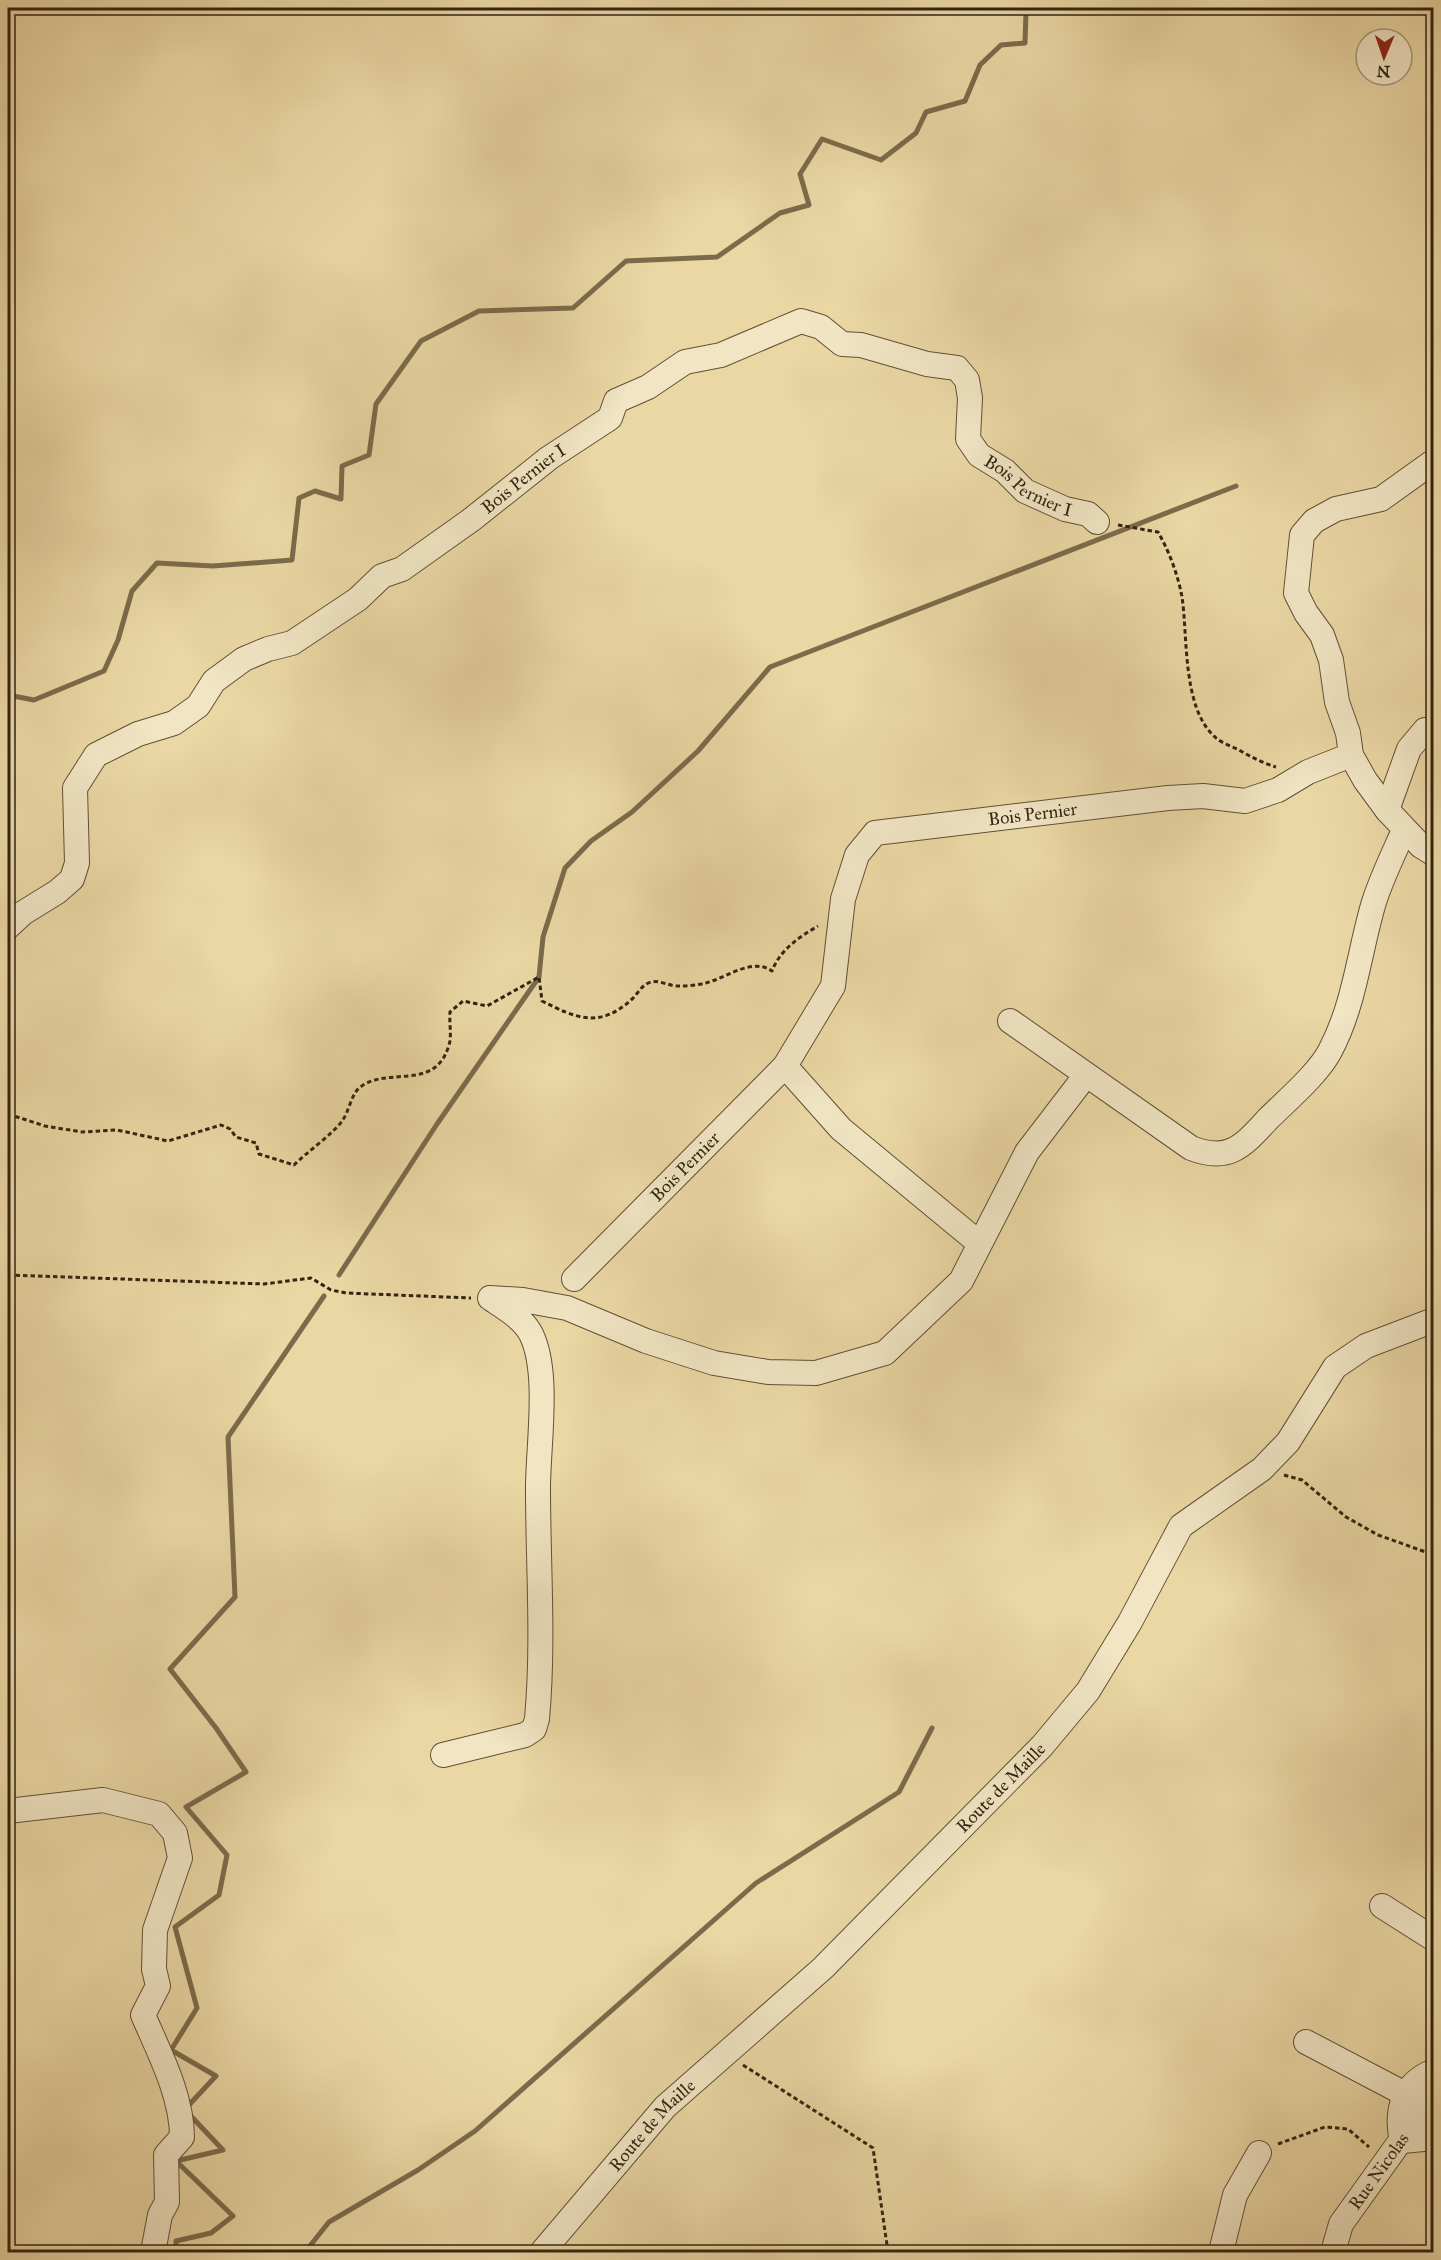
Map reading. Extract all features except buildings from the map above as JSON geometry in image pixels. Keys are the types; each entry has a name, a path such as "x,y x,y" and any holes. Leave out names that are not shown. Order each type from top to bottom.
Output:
{"street":[{"name":"Bois Pernier I","path":"8,927 23,913 57,892 72,879 77,862 75,788 96,755 138,734 174,723 198,706 214,681 236,665 268,649 292,644 358,599 382,576 411,562 471,520 549,458 610,418 616,401 648,387 685,362 721,355 801,321 821,327 842,344 861,345 927,364 957,368 967,380 970,398 968,439 979,455 1005,471 1025,491 1065,509 1088,514 1097,522"},
{"path":"1434,461 1381,499 1336,509 1314,521 1302,535 1296,592 1306,613 1322,635 1331,660 1337,702 1348,733 1351,755 1365,780 1387,810 1404,830 1434,854"},
{"path":"1387,810 1409,748 1425,730"},
{"name":"Bois Pernier","path":"574,1279 785,1066 833,986 843,899 857,855 875,832 1167,798 1203,796 1245,801 1278,790 1308,772 1351,755"},
{"path":"1010,1021 1191,1148 1206,1154 1220,1155 1234,1151 1258,1130 1329,1053 1351,1003 1375,901 1404,830"},
{"path":"785,1066 841,1128 979,1243"},
{"path":"490,1298 523,1300 567,1308 646,1341 714,1363 768,1372 816,1373 885,1353 960,1281 1027,1152 1086,1075"},
{"path":"443,1755 525,1736 534,1729 537,1719 541,1635 538,1486 541,1404 538,1357 528,1329 490,1298"},
{"path":"528,1329 542,1318 567,1308"},
{"name":"Route de Maille","path":"542,2253 665,2108 823,1968 1042,1746 1088,1691 1130,1622 1181,1526 1262,1469 1288,1442 1335,1367 1366,1346 1434,1320"},
{"path":"8,1812 103,1800 159,1814 175,1833 180,1858 155,1930 154,1969 158,1986 143,2015 176,2101 182,2121 182,2137 166,2155 167,2202 160,2215 153,2253"},
{"path":"1382,1906 1434,1939"},
{"path":"1306,2042 1405,2094"},
{"path":"1434,2071 1422,2076 1405,2094 1398,2116 1402,2141 1434,2138"},
{"name":"Rue Nicolas","path":"1333,2253 1341,2224 1434,2094"},
{"path":"1221,2253 1235,2195 1259,2153"}],"path":[{"path":"1097,522 1158,532 1167,548 1182,595 1188,677 1197,711 1204,725 1215,738 1265,764 1308,772"},
{"path":"8,1114 45,1126 82,1132 117,1131 168,1141 221,1125 230,1129 236,1137 256,1143 259,1154 294,1165 342,1122 357,1090 375,1079 411,1077 428,1073 443,1058 450,1043 450,1012 463,1001 487,1006 539,977 542,1001 582,1018 606,1018 633,999 643,985 654,981 678,986 708,982 749,968 765,967 772,971 775,962 800,935 829,920 843,907"},
{"path":"8,1275 264,1284 311,1278 331,1290 346,1293 490,1298"},
{"path":"1262,1469 1302,1480 1346,1517 1378,1535 1434,1555"},
{"path":"726,2054 873,2148 888,2253"},
{"path":"1259,2153 1295,2136 1325,2127 1348,2129 1386,2162"}],"waterway":[{"path":"8,695 34,700 104,671 118,640 132,591 157,563 213,566 292,560 299,498 315,491 341,499 342,466 369,455 376,404 421,341 479,311 573,308 626,261 717,257 780,213 809,205 800,174 822,139 881,160 916,133 926,112 965,101 980,65 1001,45 1025,43 1026,12 1041,8"},
{"path":"339,1275 437,1124 539,977 543,937 565,868 591,841 632,812 698,751 770,667 1236,486"},
{"path":"187,2107 216,2076 171,2050 197,2008 175,1927 219,1895 227,1855 186,1807 246,1772 216,1728 170,1669 235,1597 228,1437 324,1296"},
{"path":"305,2252 329,2222 418,2170 475,2131 756,1883 899,1792 932,1728"},
{"path":"176,2252 176,2241 211,2233 233,2216 176,2161 223,2150 188,2113"}]}
